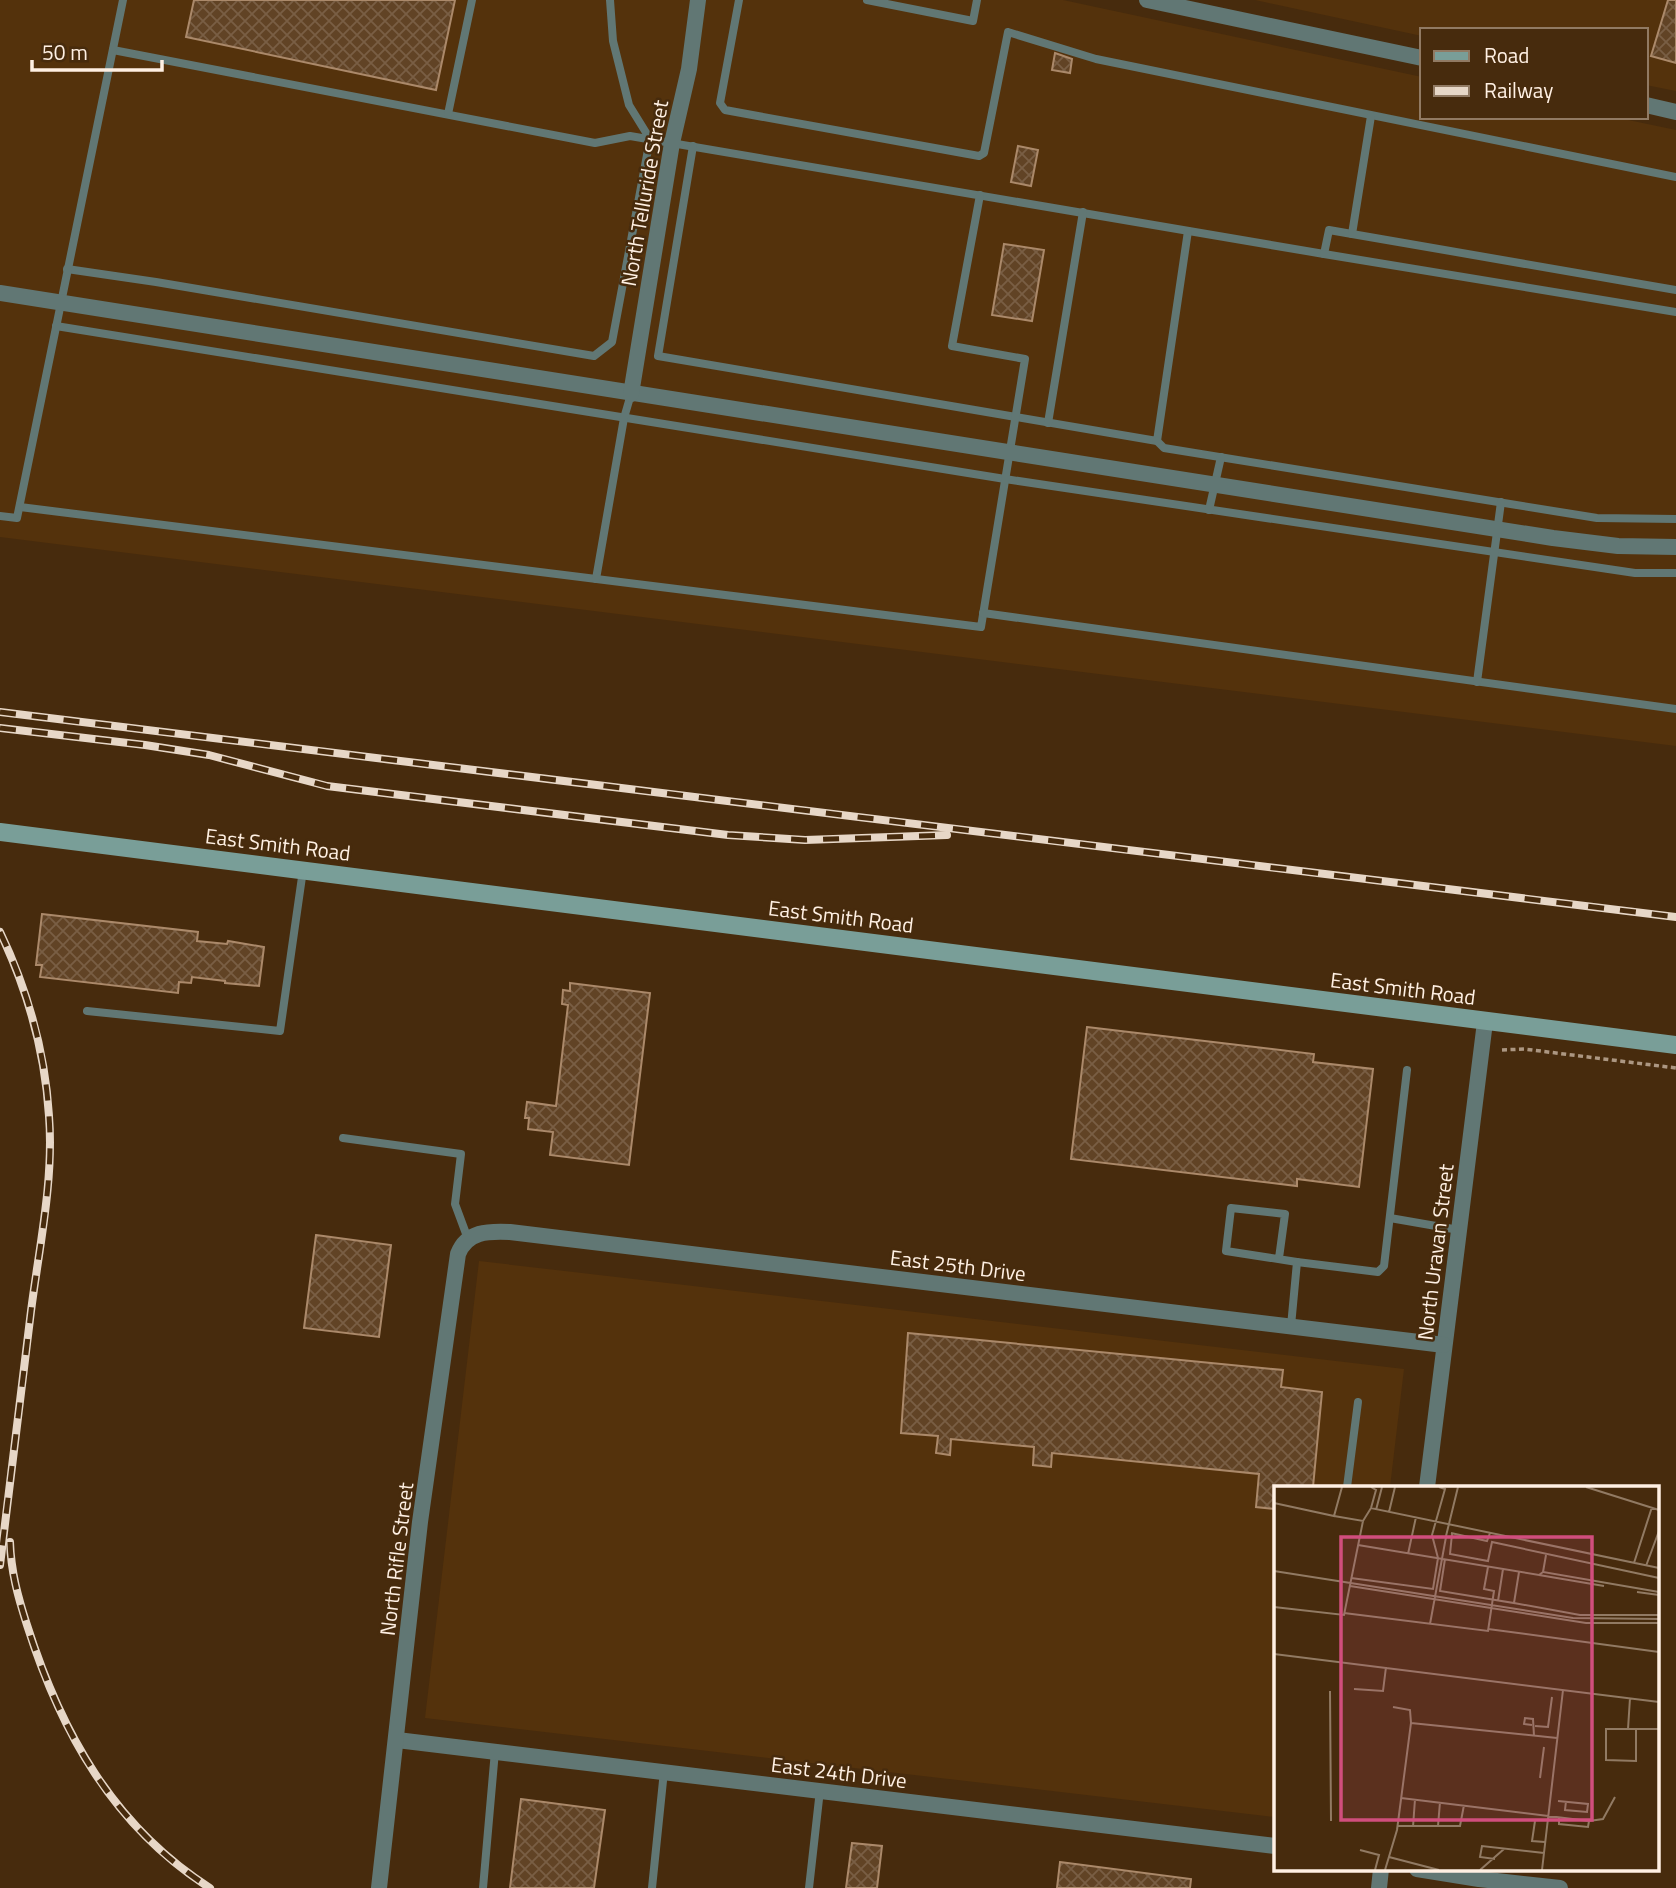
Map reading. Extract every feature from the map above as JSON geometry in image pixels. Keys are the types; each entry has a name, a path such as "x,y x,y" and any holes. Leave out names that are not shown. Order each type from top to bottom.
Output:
{"street":[{"name":"North Telluride Street","path":"631,394 672,143 689,69 698,0"},
{"path":"1147,0 1420,58"},
{"path":"1648,105 1676,112"},
{"path":"0,293 1009,454 1596,544 1676,547"},
{"name":"East Smith Road","path":"0,832 1676,1045"},
{"name":"North Uravan Street","path":"1427,1486 1485,1021"},
{"name":"East 25th Drive","path":"468,1239 489,1231 510,1232 1444,1345"},
{"name":"North Rifle Street","path":"379,1888 420,1522 458,1254 461,1245 468,1239"},
{"name":"East 24th Drive","path":"397,1740 1274,1846"},
{"path":"1379,1888 1381,1870"},
{"path":"1421,1870 1459,1882 1560,1888"}],"lane":[{"path":"0,516 18,518 123,0"},
{"path":"448,114 472,0"},
{"path":"67,269 184,286 594,356 612,342 650,139 629,104 613,41 610,0"},
{"path":"738,0 720,103 724,110 979,156 984,153 1008,32 1096,59 1676,177"},
{"path":"867,0 973,21 977,0"},
{"path":"113,50 595,143 630,136 650,139 1676,312"},
{"path":"1352,234 1371,116"},
{"path":"692,146 658,356 1157,441 1164,448 1597,518 1676,519"},
{"path":"20,507 981,627 1025,359 952,346 980,195"},
{"path":"1048,423 1083,212"},
{"path":"1324,254 1329,230 1676,290"},
{"path":"1157,441 1188,231"},
{"path":"56,326 1005,479 1635,573 1676,573"},
{"path":"596,579 624,418 631,394"},
{"path":"1209,510 1221,457"},
{"path":"1477,682 1501,502"},
{"path":"983,613 1676,709"},
{"path":"87,1011 280,1031 303,870"},
{"path":"1279,1258 1285,1214 1231,1208 1226,1251 1378,1272 1384,1266 1407,1070"},
{"path":"343,1138 461,1154 455,1204 468,1239"},
{"path":"1390,1218 1459,1230"},
{"path":"1291,1326 1297,1262"},
{"path":"1347,1486 1357,1402"},
{"path":"483,1888 495,1751"},
{"path":"652,1888 664,1772"},
{"path":"809,1888 820,1790"}],"path":[{"path":"1502,1050 1524,1049 1676,1068"}],"shaded area":[{"path":"0,0 1063,0 1420,77 1420,119 1624,119 1676,130 1676,746 0,537"},
{"path":"1255,0 1676,0 1676,91 1648,85 1648,28 1420,28 1420,36"},
{"path":"479,1261 1404,1369 1390,1486 1274,1486 1274,1817 425,1718"}],"building":[{"path":"194,0 455,0 436,90 186,37"},
{"path":"1668,0 1676,0 1676,63 1651,56"},
{"path":"1055,53 1072,59 1070,73 1052,70"},
{"path":"1018,146 1038,150 1031,186 1011,182"},
{"path":"1004,244 1044,250 1032,321 992,315"},
{"path":"42,914 198,932 197,941 227,944 228,941 264,947 259,986 192,977 191,983 179,982 178,993 40,977 42,965 36,965"},
{"path":"570,983 650,993 629,1165 550,1155 553,1132 528,1129 529,1118 525,1118 527,1102 556,1106 568,1005 562,1004 563,990 570,991"},
{"path":"1087,1027 1314,1054 1313,1062 1373,1069 1359,1187 1297,1179 1297,1186 1071,1159"},
{"path":"316,1235 391,1245 379,1337 304,1328"},
{"path":"908,1333 1283,1370 1281,1387 1322,1392 1313,1486 1274,1486 1274,1509 1256,1507 1259,1474 1052,1453 1051,1467 1033,1465 1034,1447 951,1439 950,1455 936,1453 938,1436 901,1433"},
{"path":"521,1799 605,1810 594,1888 510,1888"},
{"path":"852,1843 882,1846 877,1888 846,1888"},
{"path":"1060,1862 1191,1879 1190,1888 1057,1888"}],"railway":[{"path":"0,712 1676,917"},
{"path":"0,728 209,755 327,786 728,835 805,840 947,835"},
{"path":"0,932 19,976 34,1022 44,1068 50,1140 45,1214 0,1565"},
{"path":"10,1542 16,1584 27,1625 56,1703 74,1739 118,1806 145,1836 210,1888"}]}
